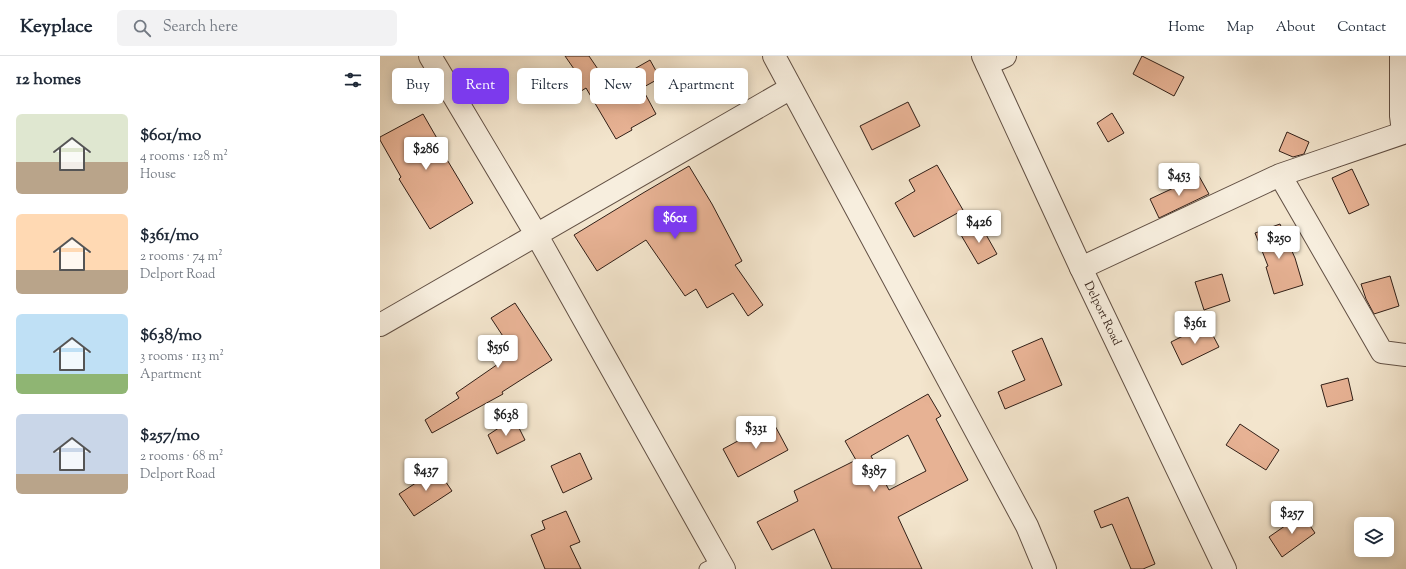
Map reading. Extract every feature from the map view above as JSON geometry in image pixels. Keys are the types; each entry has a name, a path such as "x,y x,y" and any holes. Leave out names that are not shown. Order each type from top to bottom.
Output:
{"street":[{"path":"430,56 536,234 717,567"},
{"path":"774,56 1027,526 1045,569"},
{"path":"1081,268 1280,175 1404,132 1401,116 1401,56"},
{"name":"Delport Road","path":"992,59 1081,268 1225,569"},
{"path":"380,325 791,88"},
{"path":"1280,175 1382,352 1406,355"}],"building":[{"path":"565,56 589,56 597,68 590,68 590,95 586,88 582,91 582,68 573,68"},
{"path":"1142,56 1184,77 1174,96 1133,74"},
{"path":"650,60 654,68 654,81 646,86 646,68 636,68"},
{"path":"646,95 656,114 631,128 632,130 616,139 595,104 646,104"},
{"path":"908,102 920,126 872,150 860,126"},
{"path":"1112,113 1124,133 1108,142 1097,123"},
{"path":"423,114 442,147 440,148 473,203 430,229 399,179 401,177 380,140 380,137"},
{"path":"1287,132 1309,142 1304,154 1293,157 1279,151"},
{"path":"937,165 963,210 914,237 895,203 915,191 909,180"},
{"path":"689,166 712,204 742,261 735,265 763,305 748,316 733,293 707,308 696,289 685,296 646,240 597,271 574,235"},
{"path":"1352,169 1369,205 1349,214 1332,178"},
{"path":"1199,176 1209,194 1159,218 1150,199"},
{"path":"980,224 997,254 978,264 961,235"},
{"path":"1280,224 1295,258 1303,285 1274,294 1266,267 1268,266 1255,233"},
{"path":"1222,274 1230,301 1204,310 1195,282"},
{"path":"1390,276 1399,306 1374,314 1366,299 1361,284"},
{"path":"515,303 552,360 502,392 503,394 432,433 425,420 459,398 456,393 514,353 491,318"},
{"path":"1207,324 1219,347 1182,365 1171,342"},
{"path":"1042,338 1062,385 1005,409 998,392 1025,380 1012,351"},
{"path":"1348,378 1353,400 1327,407 1321,385"},
{"path":"928,394 941,416 936,419 968,480 898,517 922,569 832,569 814,529 772,550 757,522 798,501 794,491 856,460 845,441","holes":["908,435 926,471 889,490 871,456"]},
{"path":"514,418 525,440 497,454 488,435"},
{"path":"773,422 788,450 738,477 723,449"},
{"path":"1240,424 1279,450 1266,470 1226,445"},
{"path":"580,453 592,479 563,493 551,466"},
{"path":"437,469 452,491 414,516 399,494"},
{"path":"1128,497 1155,564 1143,569 1131,569 1112,524 1101,528 1094,511"},
{"path":"566,511 580,542 570,546 581,569 545,569 531,535 545,529 542,521"},
{"path":"1302,514 1315,533 1282,557 1269,537"}]}
